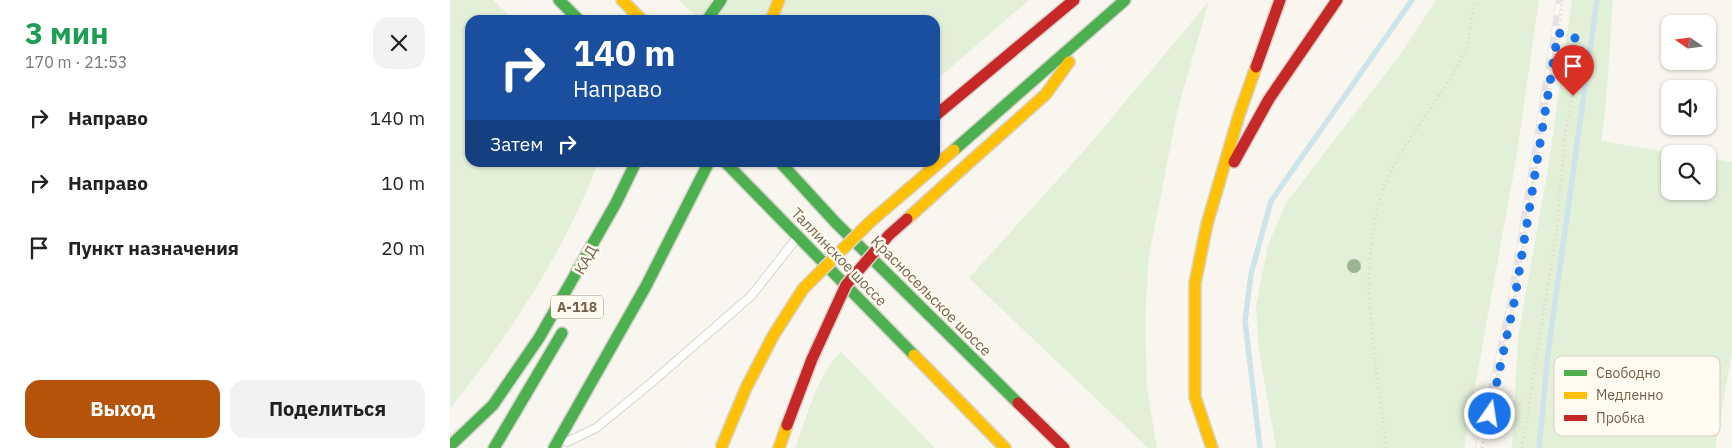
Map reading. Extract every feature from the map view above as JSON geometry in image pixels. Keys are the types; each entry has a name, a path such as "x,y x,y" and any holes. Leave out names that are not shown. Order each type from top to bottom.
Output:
{"main road":[{"path":"559,0 575,15"},
{"path":"622,0 637,15"},
{"path":"712,15 723,0"},
{"path":"719,15 723,0"},
{"path":"773,15 779,0"},
{"path":"940,112 1074,0"},
{"path":"940,162 1125,0"},
{"path":"1207,224 1244,141 1284,76 1337,0"},
{"path":"1212,448 1195,397 1195,283 1207,224 1239,115 1279,4"},
{"path":"779,448 812,359 846,285 889,234 1046,94 1093,29"},
{"path":"450,446 493,405 539,338 616,203 634,167"},
{"name":"А-118","path":"554,448 646,286 706,167"},
{"name":"Таллинское шоссе","path":"730,167 799,235 1001,445"},
{"name":"Красносельское шоссе","path":"785,167 836,223 1064,448"},
{"path":"721,448 746,388 773,336 803,289 870,222 934,167"},
{"name":"А-118","path":"494,448 568,323"}],"lane":[{"path":"554,448 596,428 651,383 751,296 799,235"}],"path":[{"path":"1386,448 1370,296 1371,243 1378,204 1392,168 1467,47 1476,0"},
{"path":"1482,448 1514,303 1563,0"},
{"path":"1522,448 1557,228 1565,134 1582,48 1580,41 1574,36 1558,33"}],"green space":[{"path":"450,0 493,0 509,15 465,15 465,167 596,167 569,229 534,292 494,351 450,409"},
{"path":"679,0 1029,0 940,77 940,15 694,15"},
{"path":"1436,0 1539,0 1517,154 1464,448 1276,448 1258,344 1256,305 1268,245 1286,203 1402,52"},
{"path":"1572,0 1613,0 1606,103 1601,141 1661,151 1661,200 1716,200 1716,159 1732,162 1732,353 1720,420 1720,356 1554,356 1554,436 1717,436 1715,448 1512,448 1518,337 1549,162"},
{"path":"1209,1 1178,108 1149,255 1145,318 1147,388 1157,448 1148,448 969,278 1090,144"},
{"path":"841,352 935,448 795,448 819,384 825,372"}],"waterway":[{"path":"1260,448 1245,321 1251,274 1271,201 1412,0"},
{"path":"1539,448 1548,353 1597,0"}],"railway":[{"path":"1478,448 1510,303 1559,0"}],"traffic: fast":[{"path":"559,0 574,15"},
{"path":"710,15 721,0"},
{"path":"954,150 1125,0"},
{"path":"450,446 493,405 539,338 616,203 634,167"},
{"path":"554,448 646,286 706,167"},
{"path":"730,167 914,355"},
{"path":"785,167 836,223 1018,403"},
{"path":"494,448 562,333"}],"traffic: slow":[{"path":"622,0 637,15"},
{"path":"773,15 779,0"},
{"path":"971,161 1046,94 1069,62"},
{"path":"1212,448 1195,397 1195,283 1207,224 1239,115 1256,67"},
{"path":"940,162 954,150"},
{"path":"907,219 971,161"},
{"path":"721,448 746,388 773,336 803,289 870,222 934,167"},
{"path":"914,355 1005,448"},
{"path":"779,448 787,425"}],"traffic: jam":[{"path":"940,112 1074,0"},
{"path":"1256,67 1280,0"},
{"path":"1234,162 1269,99 1337,0"},
{"path":"787,425 812,359 846,285 889,235 907,219"},
{"path":"1018,403 1064,448"}],"route":[{"path":"1490,414 1514,303 1558,33 1574,36 1580,41 1582,48 1573,96"}]}
